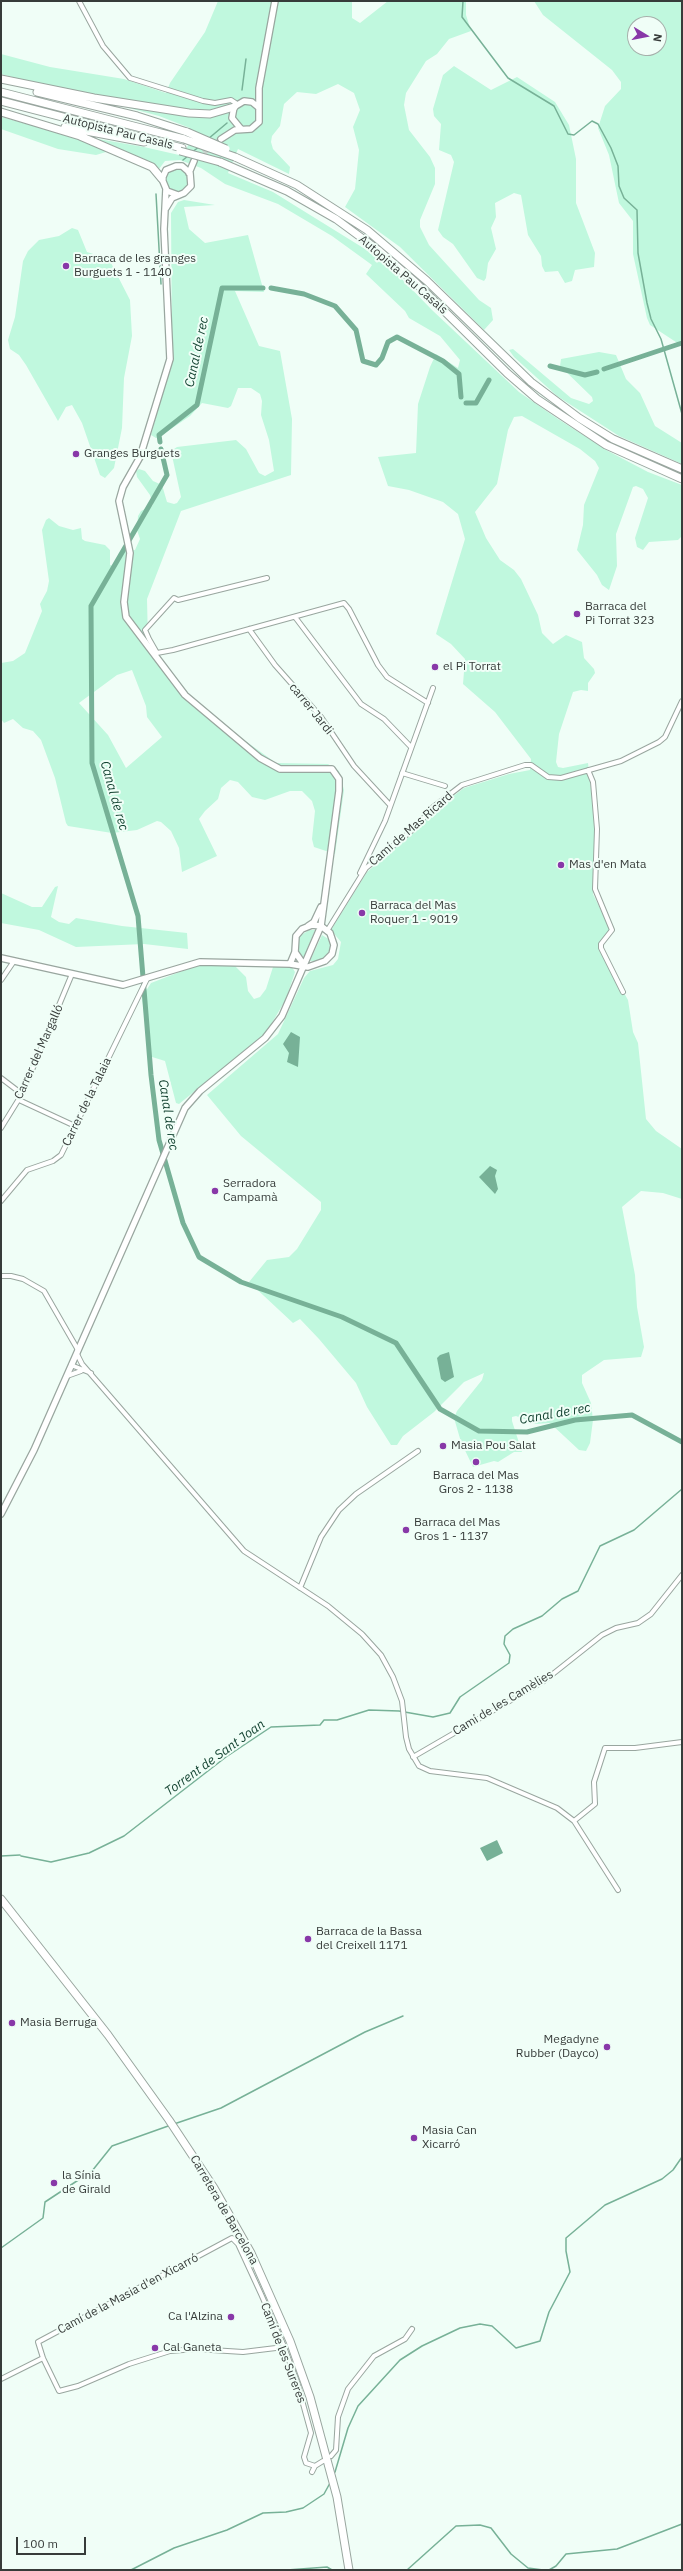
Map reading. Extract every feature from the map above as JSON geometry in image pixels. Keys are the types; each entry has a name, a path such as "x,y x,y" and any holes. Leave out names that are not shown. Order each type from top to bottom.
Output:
{"highway":[{"path":"1,81 94,98 204,114 220,112 235,106"},
{"path":"1,81 137,116 187,132 236,155"},
{"name":"Autopista Pau Casals","path":"1,92 184,139 236,155 270,172 347,217 386,246 427,281 514,368 547,395 613,438 682,469"},
{"name":"Autopista Pau Casals","path":"1,101 181,149 220,162 287,191 336,219 378,250 416,283 502,368 537,399 606,445 648,466 682,479"},
{"path":"1,112 47,124 181,149"},
{"path":"47,124 80,136 152,167 162,179"},
{"name":"Carretera de Barcelona","path":"1,1899 98,2023 188,2148 233,2221 264,2282 290,2341 319,2426 341,2518 349,2570"}],"street":[{"path":"79,1 103,46 130,78 203,102 231,100 235,106 232,118 233,123 228,132 221,139"},
{"path":"228,132 240,129 247,130 257,125 261,114 258,107 259,88 275,1"},
{"path":"235,106 248,101 259,88"},
{"path":"248,101 258,107"},
{"path":"233,123 240,129"},
{"path":"1,1514 29,1462 163,1156 192,1100 275,1028 321,926 339,791 336,775 332,769 324,767 289,770 272,766 185,695 130,623 124,610 130,553 119,501 123,487 140,457 170,358 164,229 166,189 162,179 170,167 184,167 194,161 189,173"},
{"path":"166,208 172,198 184,193 191,186 189,173 184,167"},
{"path":"166,189 178,195"},
{"path":"155,654 145,630 174,598 178,600 267,578"},
{"path":"155,654 344,603 347,604 378,665 387,677 428,703"},
{"path":"294,617 361,704 384,719 411,747"},
{"name":"carrer Jardi","path":"249,629 283,675 322,717 354,766 390,805"},
{"path":"360,876 364,862 385,821 433,688"},
{"name":"Camí de Mas Ricard","path":"327,931 360,876 416,827 432,808 462,785 526,765 531,765 544,775 554,778 625,759 659,742 670,728 682,701"},
{"path":"588,770 593,782 597,829 595,889 612,930 601,944 601,948 623,992"},
{"path":"402,773 445,786"},
{"path":"290,964 295,952 296,936 316,918 324,898"},
{"path":"1,958 123,985 200,962 290,964 304,965 308,967 325,961 332,954 333,940 327,931 321,926 306,926"},
{"path":"295,952 304,965"},
{"path":"1,980 14,961"},
{"name":"Carrer del Margalló","path":"1,1128 22,1094 72,974"},
{"name":"Carrer de la Talaia","path":"1,1201 27,1170 53,1161 61,1155 147,979"},
{"path":"1,1078 22,1094"},
{"path":"19,1100 75,1126"},
{"path":"1,1276 11,1276 23,1279 44,1291 82,1364 244,1551 328,1606 362,1634 380,1655 393,1678 402,1701 406,1737 413,1757 419,1766 430,1771 487,1778 542,1800 574,1821 618,1890"},
{"path":"72,1365 82,1364"},
{"path":"72,1365 91,1374"},
{"path":"67,1376 82,1371"},
{"path":"300,1588 321,1537 339,1510 356,1494 418,1451"},
{"name":"Camí de les Camèlies","path":"413,1757 544,1681 602,1635 616,1628 638,1623 651,1614 682,1575"},
{"path":"574,1821 595,1804 594,1782 605,1748 635,1748 682,1742"},
{"name":"Camí de les Sureres","path":"232,2238 238,2244 284,2347 311,2432 304,2457 306,2463 315,2466"},
{"name":"Camí de la Masia d'en Xicarró","path":"43,2358 38,2342 232,2238"},
{"path":"332,2456 336,2450 338,2416 348,2389 374,2356 405,2340 412,2329"},
{"path":"1,2379 43,2358 59,2391 78,2386 129,2364 170,2351 196,2349 243,2352 284,2347"},
{"path":"312,2472 315,2466 323,2461"}],"shaded area":[{"path":"218,1 352,1 352,18 360,23 388,1 466,1 466,15 471,31 449,39 437,54 426,61 406,93 404,105 409,130 430,157 435,168 435,184 420,220 420,227 429,245 479,300 491,308 493,320 484,330 400,247 345,207 355,189 359,150 353,127 360,110 354,93 338,84 316,94 297,92 284,104 280,126 272,136 271,142 273,149 290,167 289,174 238,149 228,173 273,192 365,249 397,274 432,310 519,392 558,419 608,451 648,472 682,485 682,536 678,540 649,542 643,550 637,547 635,538 648,498 643,489 636,486 633,487 616,534 617,566 609,590 602,585 597,575 577,550 583,525 584,505 599,468 595,461 580,449 522,416 514,417 508,430 497,484 475,512 486,538 500,560 514,570 521,579 538,615 542,633 553,644 566,635 582,642 584,658 594,669 595,673 588,683 588,691 581,690 573,692 559,734 556,762 558,767 563,768 588,763 596,831 593,894 610,929 598,947 628,1000 633,1032 638,1043 646,1119 656,1131 682,1149 682,1199 663,1193 641,1191 622,1207 635,1275 637,1307 644,1347 641,1357 604,1360 582,1375 582,1383 591,1403 593,1420 590,1443 586,1451 579,1450 550,1423 536,1424 516,1416 512,1417 512,1421 522,1452 514,1452 498,1462 494,1461 473,1467 461,1442 454,1418 457,1411 482,1380 484,1373 464,1382 434,1412 403,1436 397,1445 391,1445 367,1407 356,1383 319,1339 300,1319 293,1323 249,1282 267,1260 289,1257 297,1249 321,1210 321,1202 241,1136 207,1095 278,1034 304,978 310,971 333,965 338,959 341,942 331,930 367,872 413,833 435,810 464,788 509,774 530,770 531,759 495,712 463,684 465,659 451,644 436,634 465,539 458,514 443,502 409,490 388,486 378,457 416,453 418,404 430,367 436,354 458,368 460,360 440,336 409,318 405,311 366,274 372,265 332,236 278,204 225,184 201,168 180,160 165,161 159,169 116,149 96,155 58,149 1,129 1,117 53,131 144,147 179,155 188,146 190,128 159,116 1,74 1,54 50,67 124,79 166,93 170,83 205,32"},
{"path":"534,1 682,1 682,346 650,325 647,318 633,254 633,221 619,203 609,155 598,128 605,106 621,89 621,82 612,70 543,15"},
{"path":"454,66 491,90 517,77 555,102 569,125 576,159 576,203 595,253 594,267 575,270 572,281 565,283 558,271 545,272 542,266 541,256 528,235 521,195 514,193 495,203 496,217 491,228 496,249 488,263 486,278 484,281 477,278 453,244 443,237 438,230 454,162 451,155 439,150 441,124 434,116 433,109 443,75"},
{"path":"177,168 185,172 189,180 185,188 177,192 169,188 165,180 169,172"},
{"path":"184,200 215,205 184,207 189,229 205,243 248,235 264,292 235,291 259,346 280,351 292,419 291,475 181,511 147,599 148,642 201,709 276,763 328,764 339,771 344,790 335,854 314,847 312,839 315,811 312,801 302,791 290,791 265,800 252,797 238,782 230,780 221,788 218,799 199,819 217,856 182,872 179,848 171,831 161,822 157,821 137,830 112,833 68,826 55,778 41,740 33,731 23,728 13,719 4,723 1,719 1,663 13,661 25,653 42,611 40,604 47,591 49,581 42,530 46,520 49,518 59,526 73,530 81,528 82,539 105,545 110,550 110,565 115,567 122,551 135,550 140,539 137,530 138,516 141,511 153,505 150,495 137,477 136,471 139,469 145,471 153,481 162,485 167,502 174,504 177,503 181,497 171,451 177,447 236,440 246,449 259,473 265,476 274,471 269,440 261,415 262,401 260,394 251,388 238,388 231,406 228,408 202,403 190,416 159,437 156,438 151,435 172,359 171,213 178,202","holes":["132,670 146,706 147,717 162,737 126,768 108,735 79,703 117,675"]},
{"path":"72,228 78,230 87,252 109,259 130,300 132,336 124,378 122,428 114,468 105,478 100,475 82,423 72,405 66,407 58,421 26,365 19,355 10,349 8,340 15,317 23,261 28,251 39,240 59,236"},
{"path":"513,349 571,398 589,404 593,401 592,397 560,366 561,359 599,352 616,355 626,379 640,393 655,426 682,443 682,464 619,436 557,396 514,357 509,350"},
{"path":"58,886 51,917 59,922 69,924 76,918 122,926 187,933 188,949 144,944 76,947 39,930 1,923 1,893 32,907 42,907 55,887"},
{"path":"309,930 315,930 304,957 298,953 297,938"},
{"path":"322,935 330,940 331,947 326,957 319,961 310,961"},
{"path":"198,965 235,966 246,977 248,991 254,999 260,997 266,989 273,967 292,967 295,972 286,999 266,1033 179,1104 176,1103 165,1061 149,1056 142,997 151,983"},
{"path":"291,1032 300,1037 298,1067 287,1062 289,1053 283,1044"},
{"path":"490,1166 497,1170 495,1176 498,1189 495,1194 479,1177"},
{"path":"449,1352 454,1377 445,1382 441,1379 437,1358 440,1355"},
{"path":"497,1840 503,1853 487,1861 480,1848"}],"waterway":[{"path":"463,1 462,17 508,78 554,106 568,134 574,135 592,121 598,124 611,148 618,166 619,186 624,198 637,210 638,253 647,303 651,319 661,339 682,414"},
{"path":"242,90 246,59"},
{"path":"208,139 227,123"},
{"path":"192,152 199,147"},
{"path":"183,160 188,156"},
{"path":"156,194 161,284"},
{"name":"Canal de rec","path":"160,442 159,435 197,405 222,288 263,288"},
{"name":"Canal de rec","path":"271,288 304,294 335,306 356,330 363,361 376,365 382,358 388,342 397,337 443,361 459,374 461,397"},
{"name":"Canal de rec","path":"604,369 682,343"},
{"name":"Canal de rec","path":"550,366 585,375 597,372"},
{"name":"Canal de rec","path":"466,403 476,403 489,380"},
{"name":"Canal de rec","path":"161,449 167,475 91,606 92,763 138,916 151,1075 159,1140 183,1223 199,1257 241,1282 342,1317 396,1343 440,1409 479,1431 527,1432 575,1420 632,1415 682,1442"},
{"name":"Torrent de Sant Joan","path":"21,1856 51,1862 89,1853 124,1836 226,1757 271,1727 320,1725 324,1720 337,1720 369,1710 399,1711 433,1717 450,1713 460,1697 509,1663 510,1655 504,1644 505,1636 513,1629 542,1616 562,1599 578,1591 600,1546 634,1530 682,1489"},
{"name":"Torrent de Sant Joan","path":"1,1856 20,1855"},
{"path":"174,2124 221,2108 365,2032 403,2016"},
{"path":"1,2248 43,2218 45,2202 92,2171 112,2146 171,2125"},
{"path":"335,2472 348,2428 358,2406 400,2360 422,2346 460,2328 480,2324 492,2326 516,2348 540,2341 549,2312 570,2272 566,2251 566,2238 605,2205 662,2179 673,2170 682,2157"},
{"path":"131,2570 174,2548 227,2530 263,2513 286,2512 303,2508 324,2494 330,2483"},
{"path":"549,2570 556,2566 566,2554 617,2549 682,2524"},
{"path":"407,2570 456,2526 480,2525 491,2528 511,2554 528,2568 543,2570"},
{"path":"287,2570 327,2567 332,2570"}],"tunnel":[{"path":"197,158 221,139"}],"place":[{"name":"Barraca de les granges Burguets 1 - 1140","path":"66,266"},
{"name":"Granges Burguets","path":"76,454"},
{"name":"Barraca del Pi Torrat 323","path":"577,614"},
{"name":"el Pi Torrat","path":"435,667"},
{"name":"Mas d'en Mata","path":"561,865"},
{"name":"Barraca del Mas Roquer 1 - 9019","path":"362,913"},
{"name":"Serradora Campamà","path":"215,1191"},
{"name":"Masia Pou Salat","path":"443,1446"},
{"name":"Barraca del Mas Gros 2 - 1138","path":"476,1462"},
{"name":"Barraca del Mas Gros 1 - 1137","path":"406,1530"},
{"name":"Barraca de la Bassa del Creixell 1171","path":"308,1939"},
{"name":"Masia Berruga","path":"12,2023"},
{"name":"Megadyne Rubber (Dayco)","path":"607,2047"},
{"name":"Masia Can Xicarró","path":"414,2138"},
{"name":"la Sínia de Girald","path":"54,2183"},
{"name":"Ca l'Alzina","path":"231,2317"},
{"name":"Cal Ganeta","path":"155,2348"}]}
